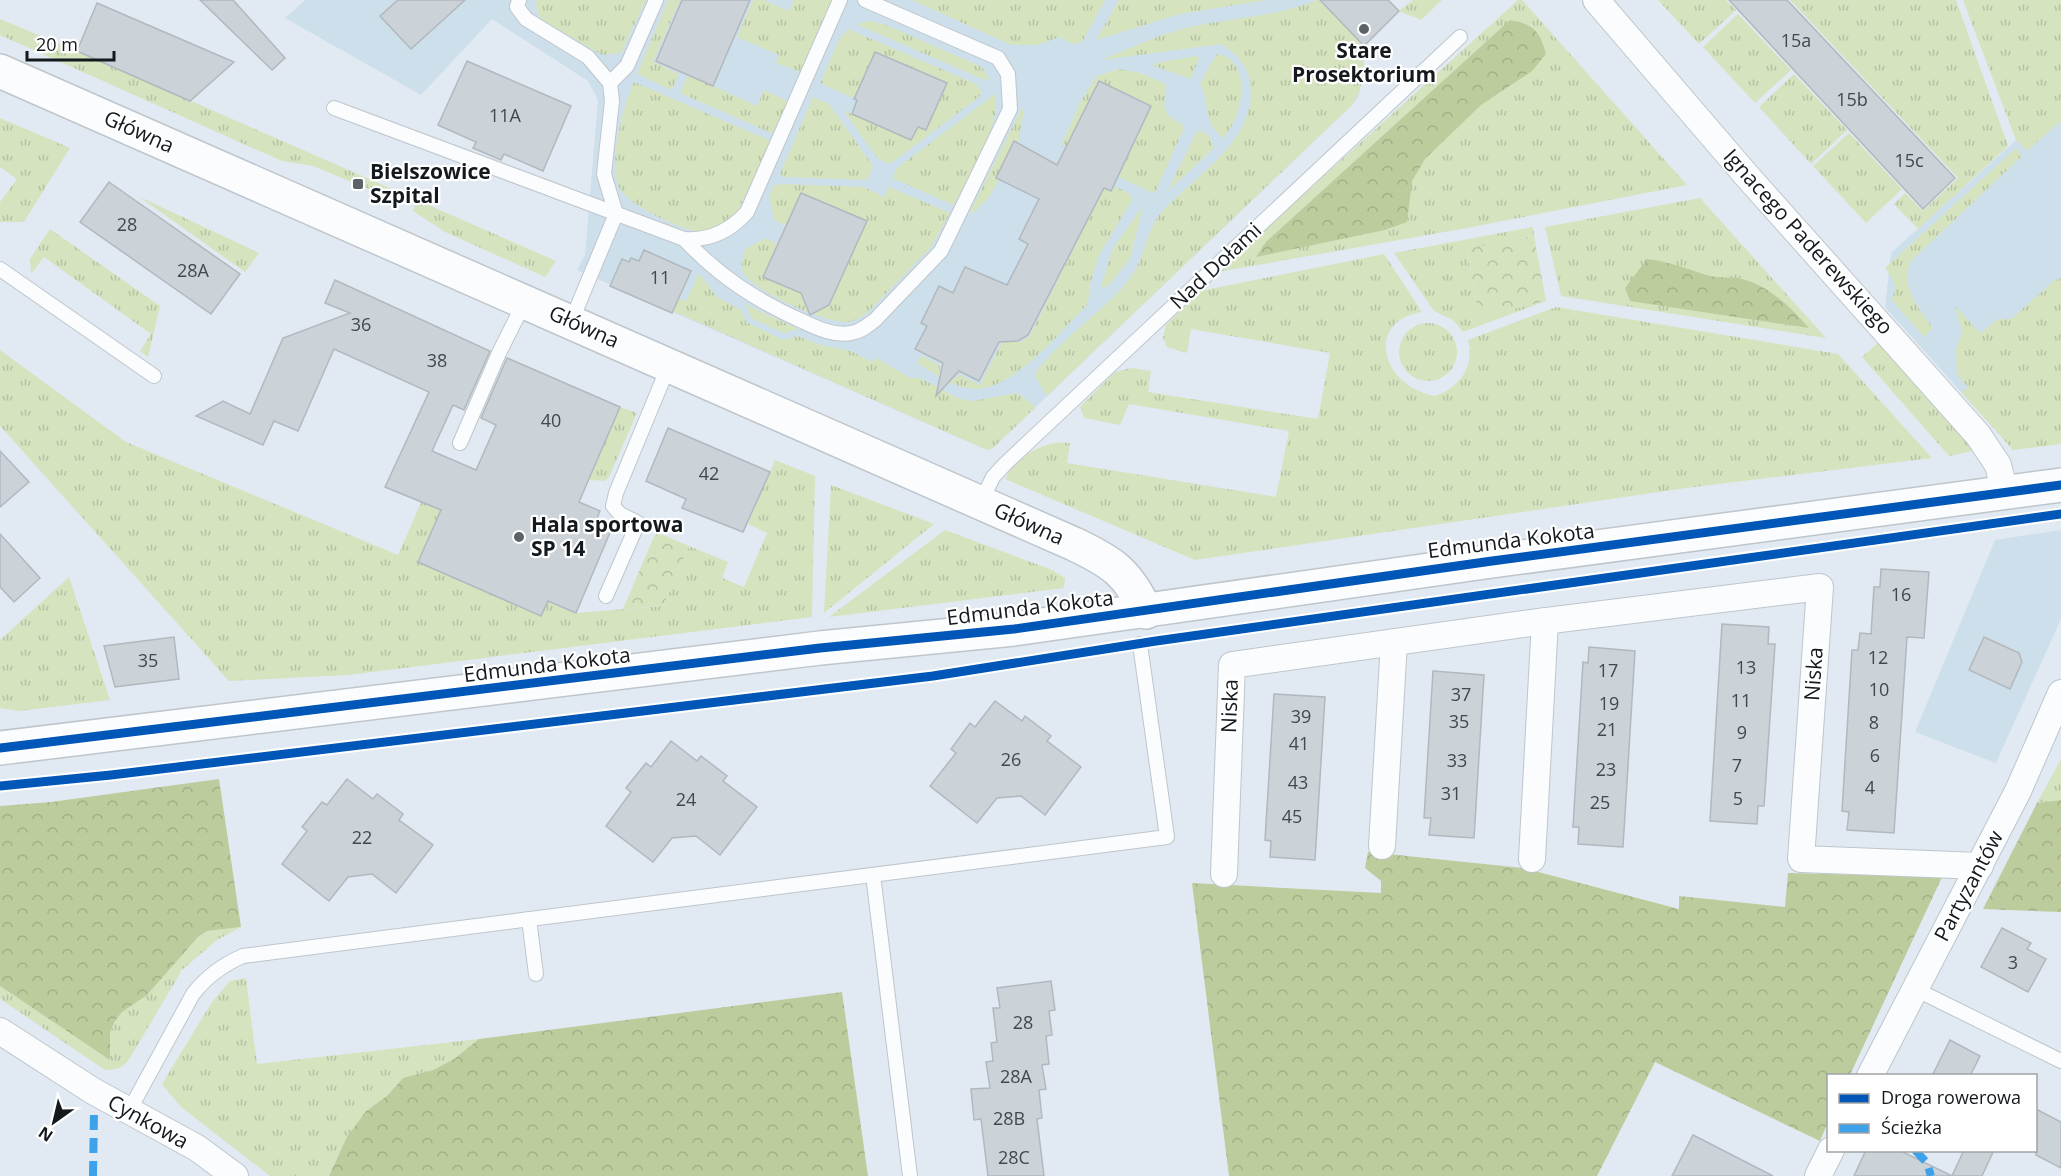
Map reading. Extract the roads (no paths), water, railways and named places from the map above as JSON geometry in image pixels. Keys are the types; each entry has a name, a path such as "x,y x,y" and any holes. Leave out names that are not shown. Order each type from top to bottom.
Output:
{"street":[{"name":"Ignacego Paderewskiego","path":"1596,0 1747,176 1978,435 1998,465 2005,493"},
{"name":"Główna","path":"0,70 1074,544 1119,569 1132,583 1146,612"},
{"name":"Edmunda Kokota","path":"0,748 671,668 820,648 1014,629 1492,561 2061,485"},
{"name":"Niska","path":"1224,874 1232,665 1545,621 1820,587 1801,859 1980,866"},
{"path":"1532,859 1545,621"},
{"path":"1382,846 1394,642"},
{"name":"Partyzantów","path":"1871,1074 2018,791 2061,693"},
{"name":"Cynkowa","path":"0,1031 93,1092 197,1148 235,1176"},
{"path":"1818,1176 1830,1152"}],"lane":[{"path":"519,0 518,7 526,19 588,57 610,83 612,101 604,174 616,214 571,322"},
{"path":"610,83 627,66 656,0"},
{"path":"334,108 684,238 708,238 735,225 747,212 840,0"},
{"path":"684,238 697,253 752,297 826,332 850,334 863,329 875,320 941,251 1010,109 1008,74 998,58 866,0"},
{"name":"Nad Dołami","path":"981,502 993,477 1006,464 1460,37"},
{"path":"0,268 154,376"},
{"path":"460,443 499,353 525,302"},
{"path":"606,596 638,523 620,514 613,506 616,493 669,365"},
{"path":"129,1111 193,994 206,978 224,964 243,956 1167,837 1140,644"},
{"path":"873,875 910,1176"},
{"path":"529,919 536,974"},
{"path":"1915,989 2061,1061"}],"place":[{"name":"Stare Prosektorium","path":"1364,29"},
{"name":"Bielszowice Szpital","path":"358,184"},
{"name":"Hala sportowa SP 14","path":"519,537"}]}
